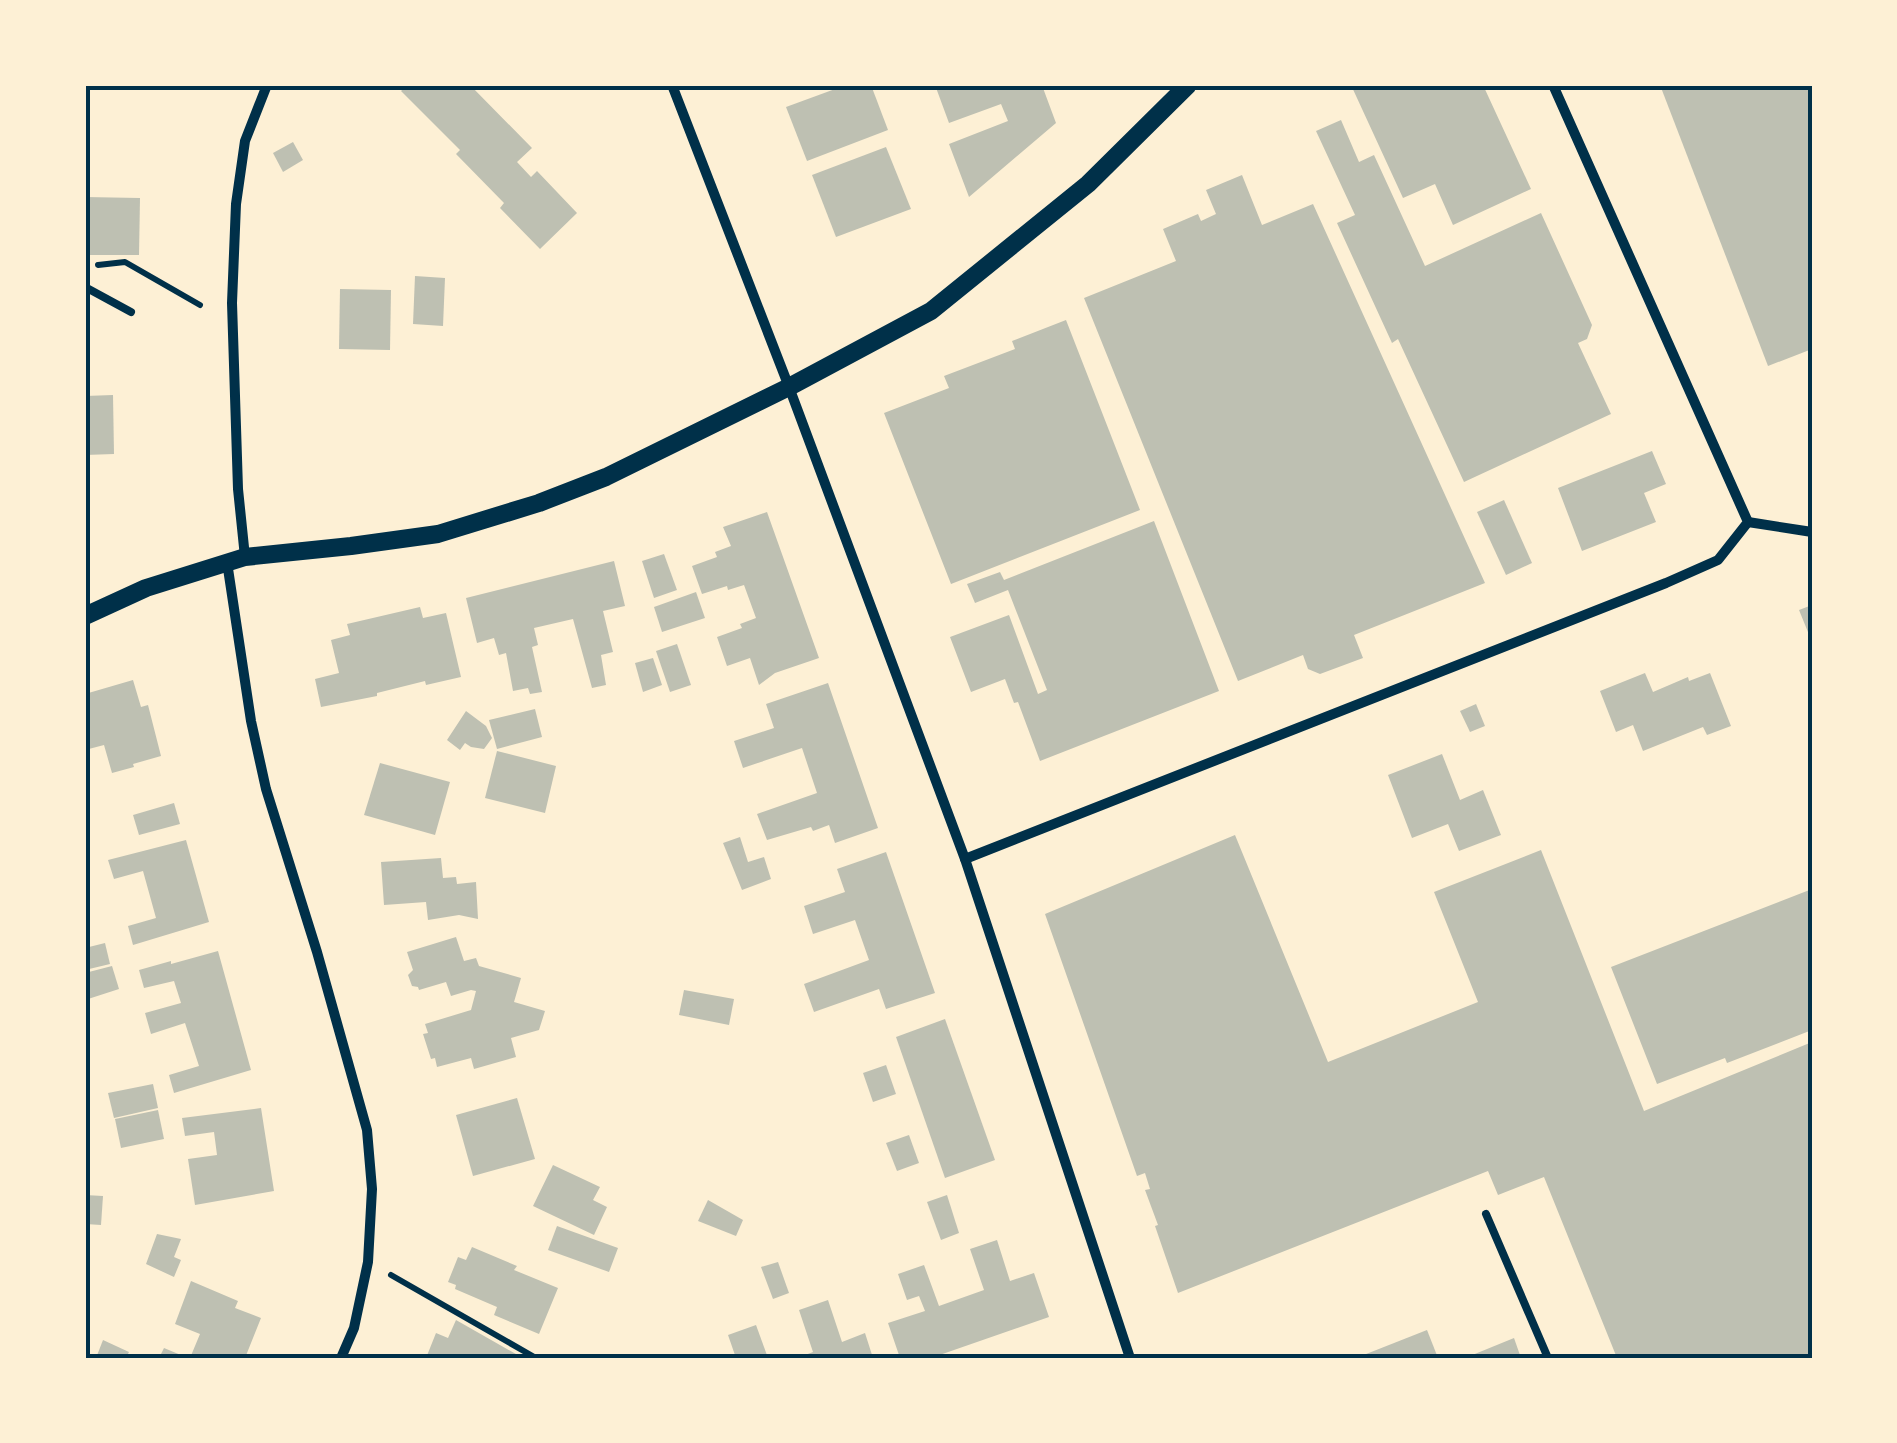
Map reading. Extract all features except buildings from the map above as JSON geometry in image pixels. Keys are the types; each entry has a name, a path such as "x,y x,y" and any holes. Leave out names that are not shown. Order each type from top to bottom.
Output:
{"street":[{"path":"267,85 245,140 236,204 232,304 239,502 236,560 251,721 266,789 367,1130 372,1189 368,1262 354,1328 341,1358"},
{"path":"672,85 965,859 1130,1358"},
{"path":"85,616 146,588 236,560 438,534 606,478 932,310 1088,184 1188,85"},
{"path":"1553,85 1748,522"},
{"path":"965,859 1666,583 1718,560 1748,522"},
{"path":"1748,522 1812,532"}],"lane":[{"path":"85,287 131,312"},
{"path":"1486,1214 1548,1358"}],"path":[{"path":"85,267 125,262 200,305"},
{"path":"368,1262 536,1358"}]}
